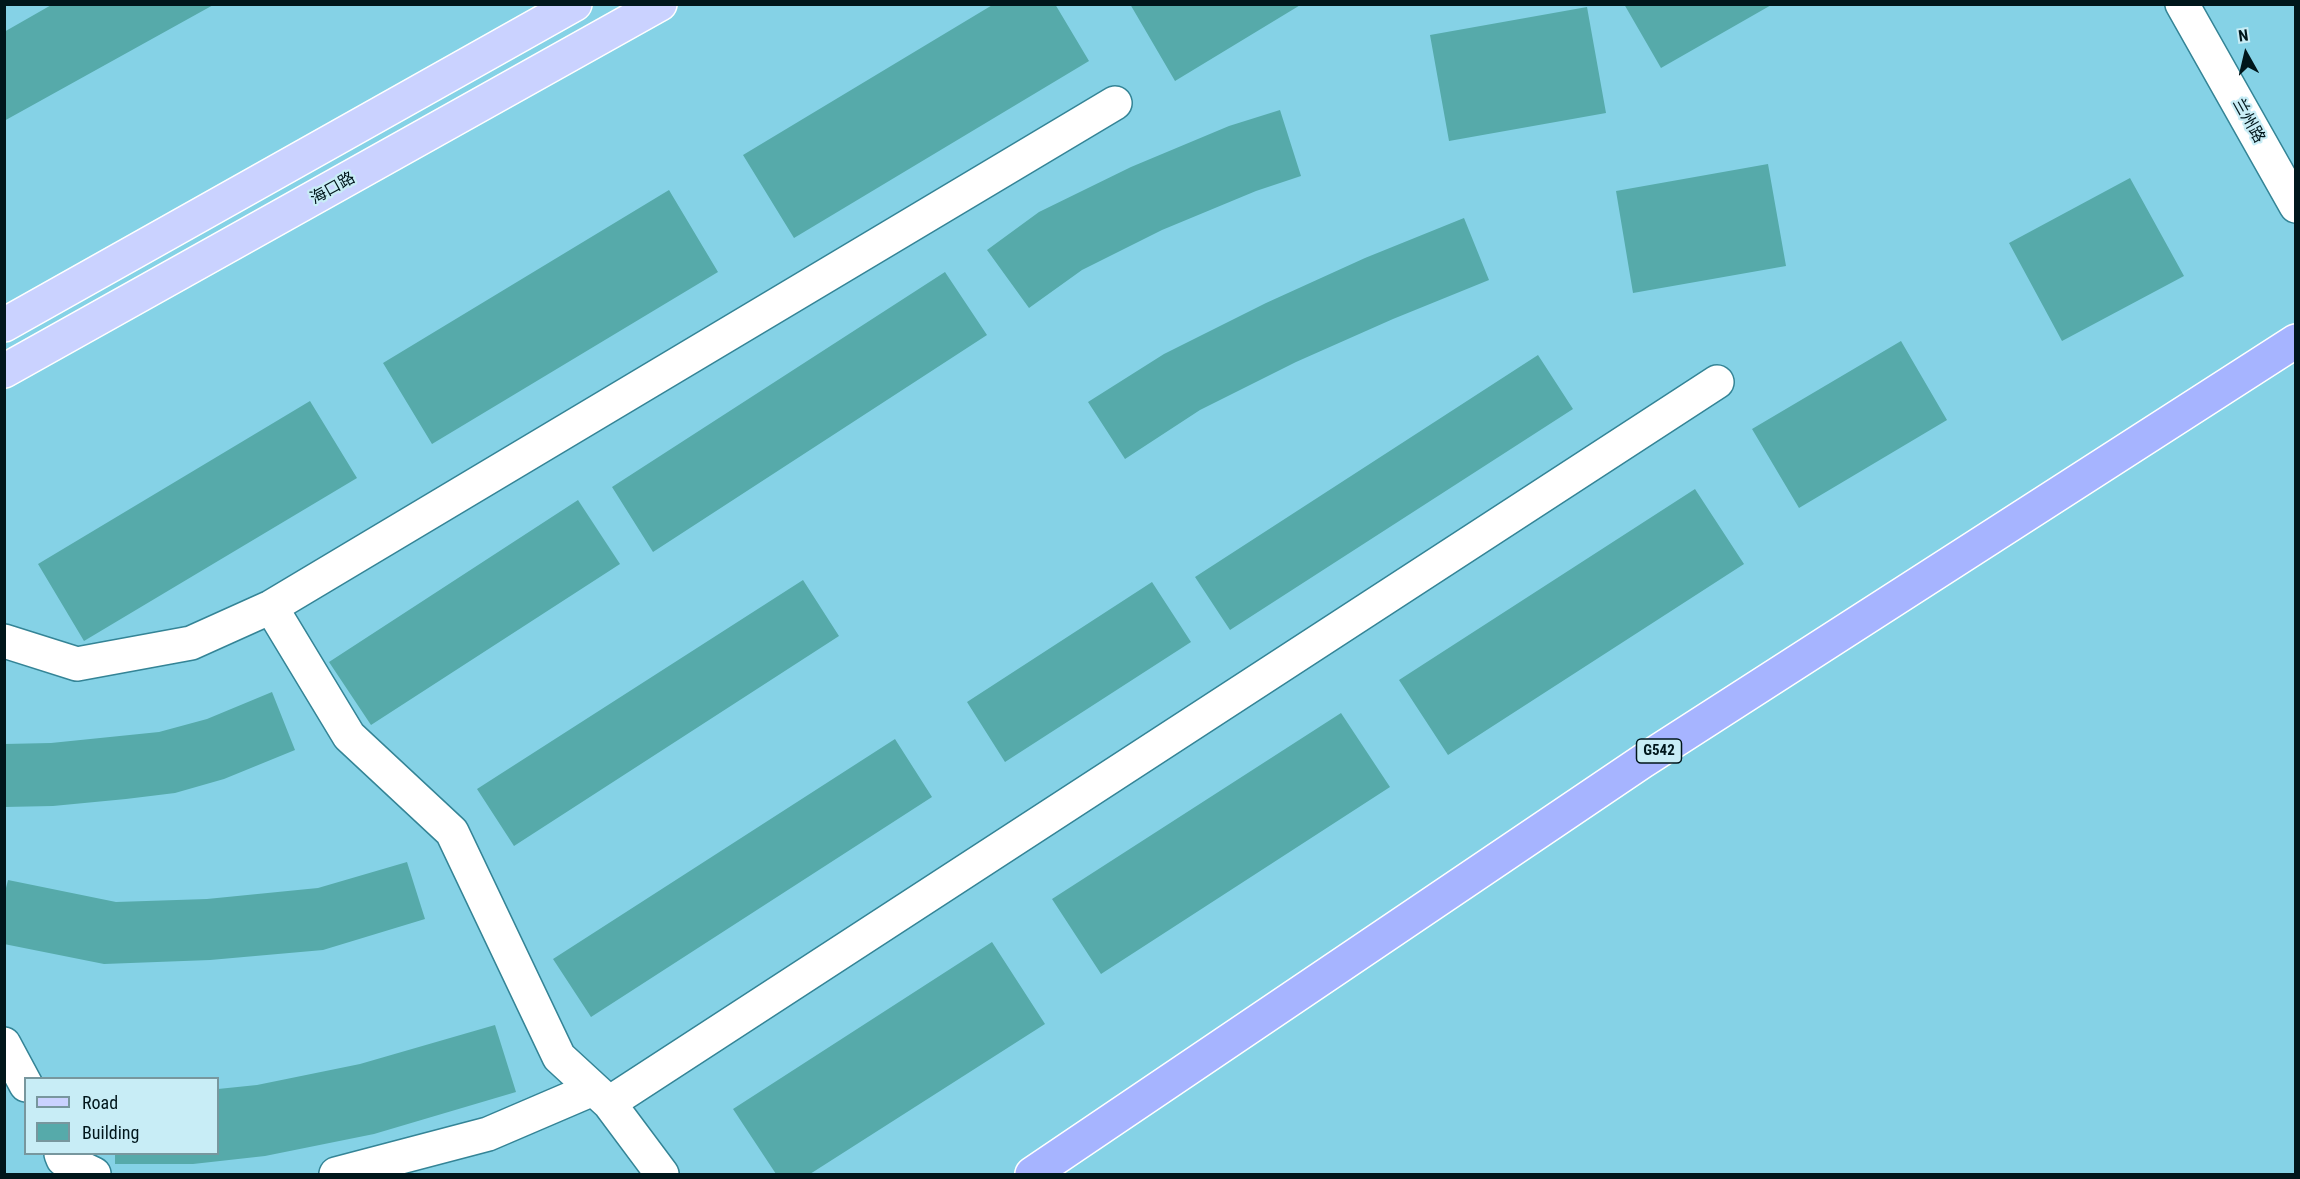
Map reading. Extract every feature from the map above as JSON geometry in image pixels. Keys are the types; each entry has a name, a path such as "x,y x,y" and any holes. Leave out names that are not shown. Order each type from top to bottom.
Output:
{"highway":[{"name":"G542","path":"1032,1174 1643,761 2295,341"}],"main road":[{"path":"4,325 575,4"},
{"name":"海口路","path":"4,371 660,4"}],"street":[{"name":"兰州路","path":"2182,4 2295,206"},
{"path":"4,641 77,664 191,644 271,607 1115,103"},
{"path":"336,1174 488,1134 601,1096 1717,382"},
{"path":"271,607 349,736 452,832 559,1057 601,1096 662,1174"},
{"path":"4,1044 24,1081"},
{"path":"61,1155 63,1159 94,1174"}],"building":[{"path":"53,4 215,4 4,121 4,32"},
{"path":"994,4 1055,4 1089,61 794,238 743,155"},
{"path":"1130,4 1302,4 1175,81"},
{"path":"1624,4 1773,4 1661,68"},
{"path":"1587,7 1606,113 1449,141 1430,35"},
{"path":"1280,110 1301,176 1256,191 1162,230 1082,270 1029,308 987,250 1039,212 1131,167 1229,126"},
{"path":"1768,164 1786,266 1633,293 1616,191"},
{"path":"2130,178 2184,276 2062,341 2009,243"},
{"path":"669,190 718,272 432,444 383,363"},
{"path":"1464,218 1489,280 1296,362 1200,410 1125,459 1088,402 1164,354 1266,303 1365,258"},
{"path":"945,272 987,335 653,552 612,487"},
{"path":"1901,341 1947,420 1799,508 1752,429"},
{"path":"1538,355 1573,409 1230,630 1195,577"},
{"path":"310,401 357,478 84,641 38,564"},
{"path":"1695,489 1744,564 1448,755 1399,680"},
{"path":"578,500 620,564 371,725 329,662"},
{"path":"803,580 839,636 514,846 477,789"},
{"path":"1152,582 1191,642 1005,762 967,702"},
{"path":"272,692 295,750 224,779 175,793 53,806 4,807 4,744 51,743 159,732 207,719"},
{"path":"1341,713 1390,787 1101,974 1052,899"},
{"path":"895,739 932,797 591,1017 553,959"},
{"path":"407,862 425,919 323,950 210,960 104,964 4,944 4,896 8,880 116,902 207,899 318,888"},
{"path":"992,942 1045,1024 810,1174 776,1174 733,1109"},
{"path":"495,1025 516,1092 374,1134 265,1156 193,1164 115,1164 115,1155 219,1155 219,1089 257,1085 360,1064"}]}
